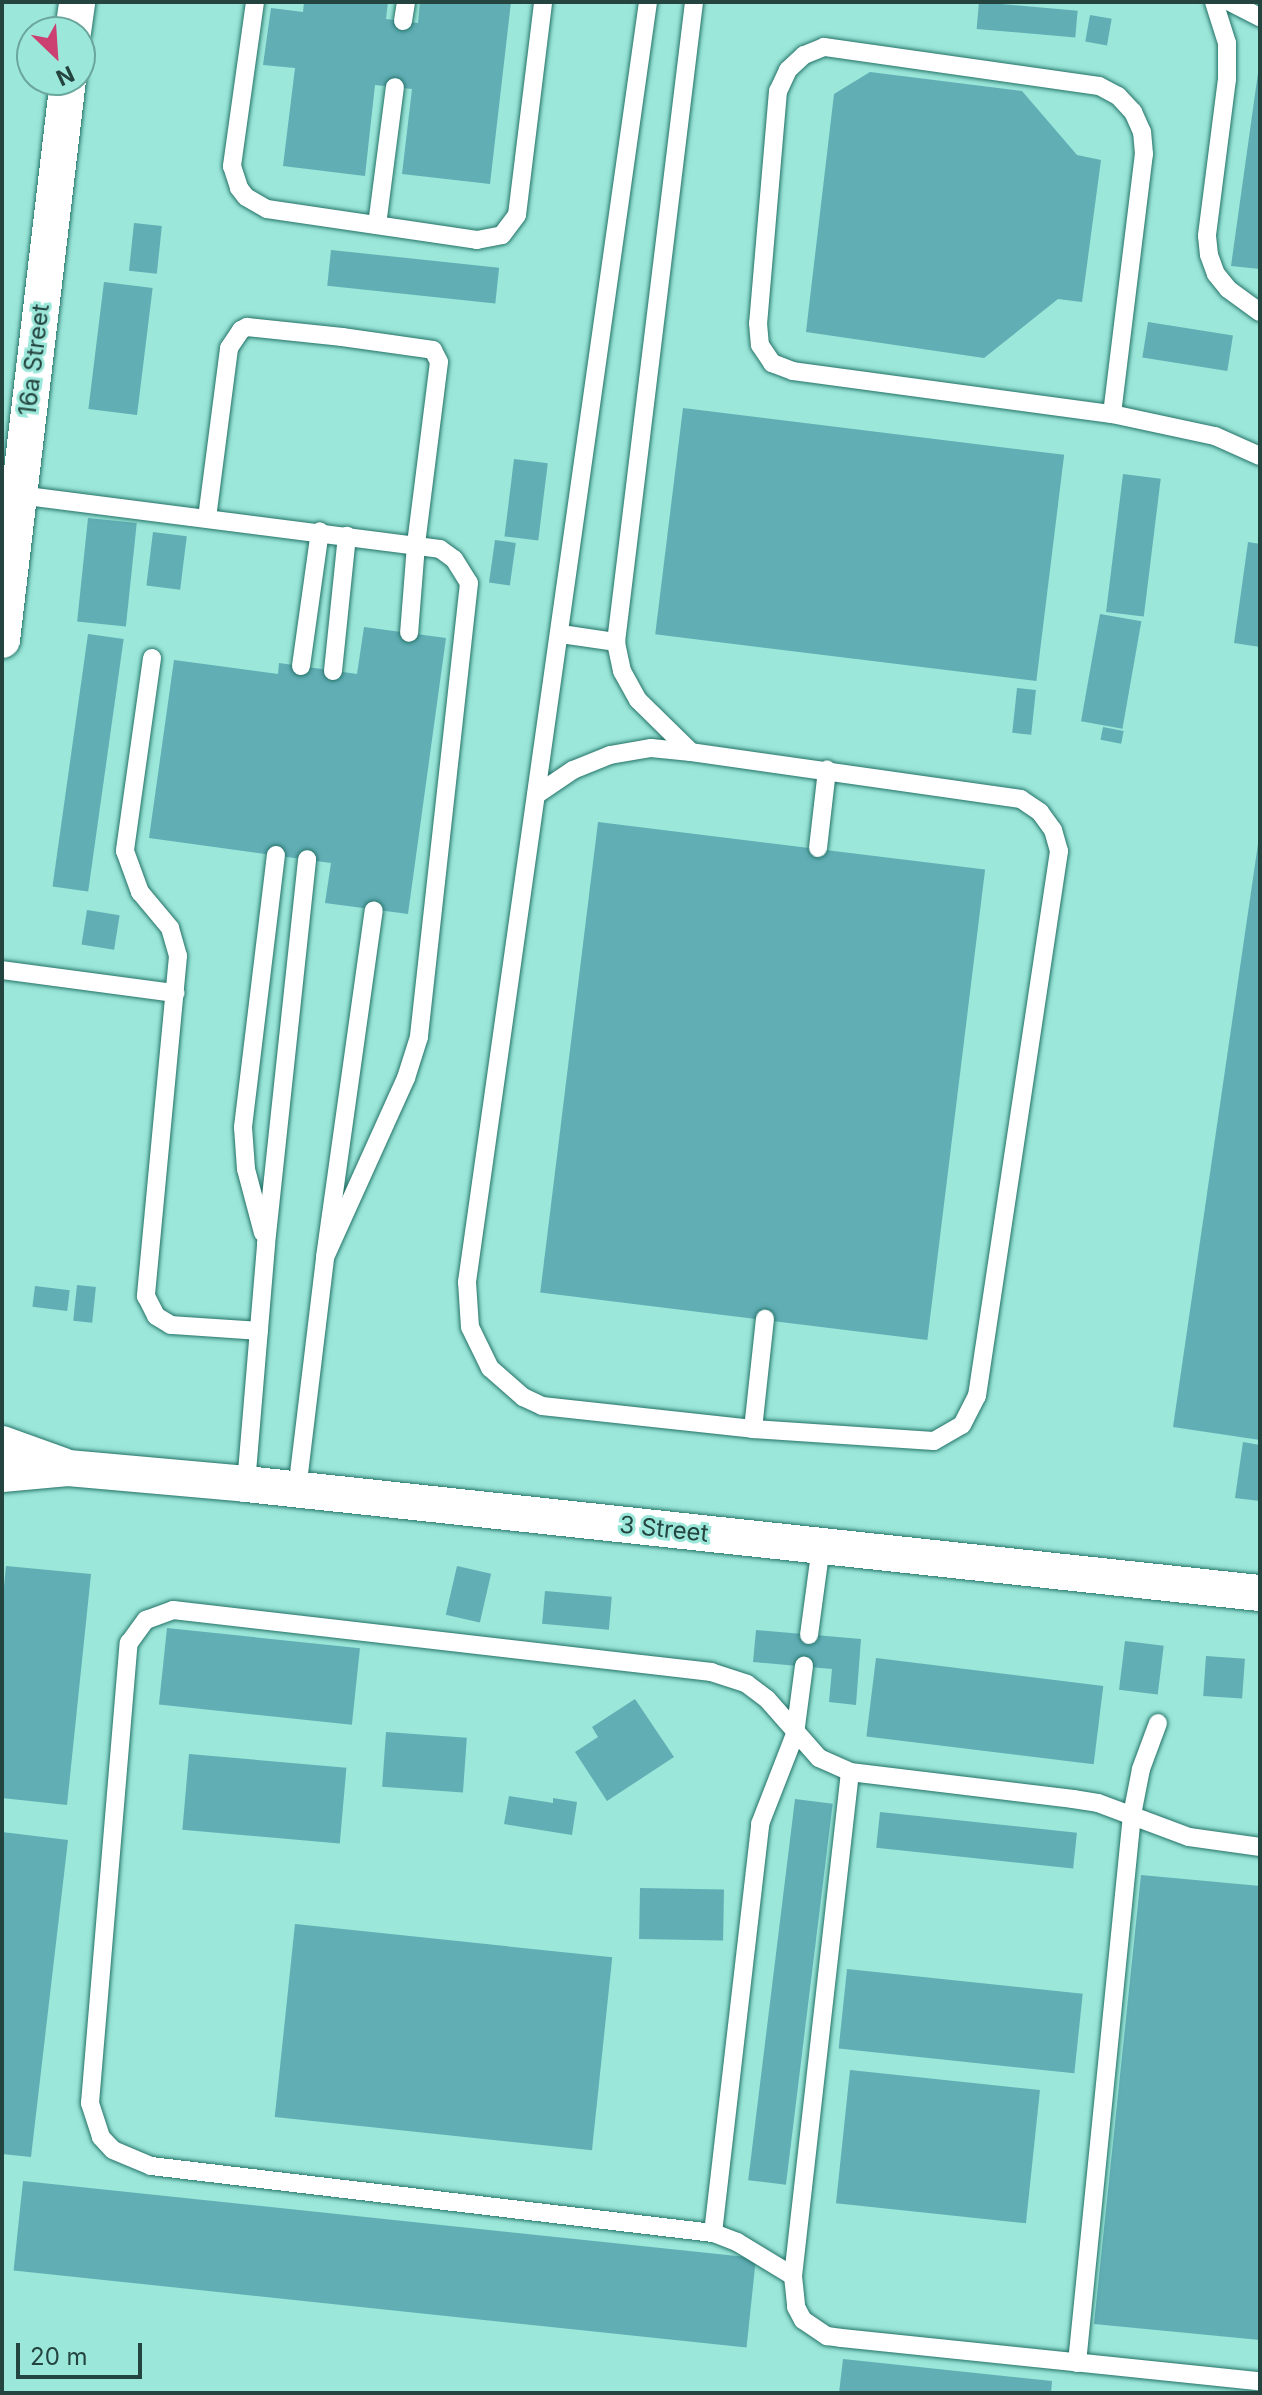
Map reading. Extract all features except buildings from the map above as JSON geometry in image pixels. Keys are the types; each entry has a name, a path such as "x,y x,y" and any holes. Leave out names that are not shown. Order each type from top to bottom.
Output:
{"street":[{"name":"16a Street","path":"2,640 19,495 13,452 66,96"},
{"name":"3 Street","path":"2,1444 68,1468"},
{"name":"3 Street","path":"2,1474 68,1468 246,1484 1260,1593"}],"lane":[{"path":"255,2 232,166 239,188 255,204 267,209 477,240 502,235 511,227 519,203 542,3"},
{"path":"536,795 573,770 610,755 651,748 1021,799 1040,812 1053,830 1059,851 1057,873 977,1396 972,1412 949,1435 926,1442 753,1429 542,1406 523,1397 490,1368 470,1327 467,1282 648,2"},
{"path":"691,752 638,700 622,671 616,642 694,2"},
{"path":"1214,2 1227,43 1227,79 1207,236 1209,255 1216,274 1228,289 1260,312"},
{"path":"1230,2 1260,17"},
{"path":"1112,414 1144,154 1142,132 1133,112 1118,96 1099,86 824,47 804,55 788,70 778,91 758,323 760,345 772,363 793,371 1112,414 1215,436 1260,456"},
{"path":"377,225 395,87"},
{"path":"207,518 229,348 241,330 247,327 427,346 439,362 416,545 409,633"},
{"path":"19,495 320,531 440,549 454,559 469,583 423,1015 406,1078 325,1257"},
{"path":"301,666 320,531"},
{"path":"333,671 347,536"},
{"path":"561,634 616,642"},
{"path":"152,658 125,851 140,892 170,928 176,941 175,993 146,1296 156,1316 171,1325 259,1331"},
{"path":"818,848 827,770"},
{"path":"266,1244 246,1169 243,1127 276,855"},
{"path":"246,1484 266,1244 307,859"},
{"path":"297,1490 325,1257 374,910"},
{"path":"2,970 175,993"},
{"path":"753,1429 765,1319"},
{"path":"809,1635 821,1546"},
{"path":"793,2276 737,2242 713,2233 151,2166 113,2150 97,2128 90,2103 129,1643 146,1620 173,1610 692,1669 747,1684 767,1699 819,1758 850,1772 1073,1799 1132,1815 1189,1837 1260,1847"},
{"path":"713,2233 760,1824 795,1734 804,1666"},
{"path":"1077,2363 1132,1815 1141,1769 1158,1723"},
{"path":"850,1772 793,2276 796,2307 803,2320 827,2336 1260,2381"}]}
